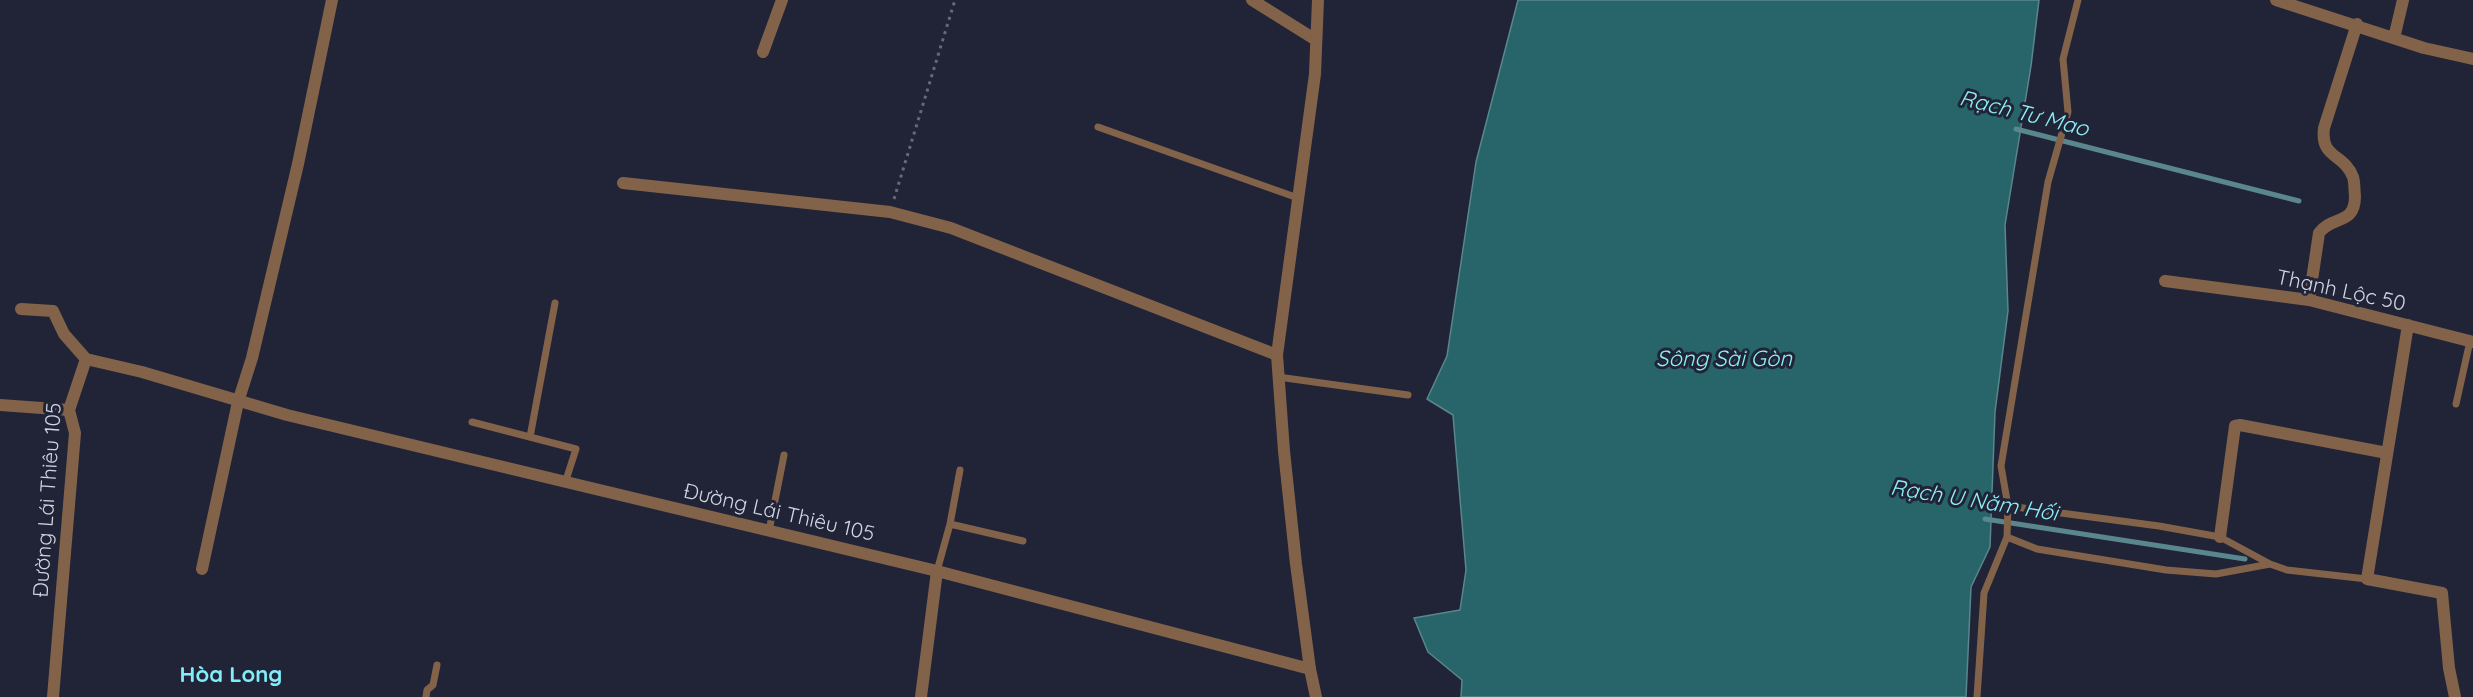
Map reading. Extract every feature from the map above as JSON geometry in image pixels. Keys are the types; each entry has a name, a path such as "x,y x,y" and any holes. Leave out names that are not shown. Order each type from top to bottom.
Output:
{"street":[{"path":"202,569 238,402 252,358 298,164 332,0"},
{"path":"763,52 782,0"},
{"path":"1252,0 1316,40"},
{"path":"1316,697 1310,669 1284,451 1277,354 1315,74 1318,0"},
{"path":"2276,0 2357,24 2394,38 2473,59"},
{"path":"2394,38 2403,0"},
{"path":"2309,300 2319,233 2325,225 2344,219 2351,214 2355,203 2354,179 2348,166 2328,150 2323,141 2324,128 2357,24"},
{"path":"623,183 890,212 951,228 1277,354"},
{"name":"Thạnh Lộc 50","path":"2165,281 2309,300 2471,341"},
{"path":"21,309 53,311 64,334 86,359"},
{"path":"2408,325 2367,579 2442,593 2449,668 2455,697"},
{"name":"Đường Lái Thiêu 105","path":"53,697 75,434 69,410 86,359 142,372 238,402 565,483 937,571 1310,669"},
{"path":"0,405 69,410"},
{"path":"2220,537 2235,426 2240,425 2387,453"},
{"path":"921,697 937,571"}],"lane":[{"path":"1977,697 1984,593 2007,536 2008,508 2001,466 2048,182 2067,112 2063,59 2078,0"},
{"path":"1098,127 1298,198"},
{"path":"530,437 555,303"},
{"path":"2456,404 2471,341"},
{"path":"1278,377 1408,395"},
{"path":"472,422 576,449 565,483"},
{"path":"769,531 784,455"},
{"path":"937,571 950,524 960,470"},
{"path":"2008,508 2159,526 2220,537 2270,564 2287,570 2367,579"},
{"path":"950,524 1023,541"},
{"path":"2007,536 2037,549 2166,570 2216,574 2270,564"},
{"path":"426,697 427,690 433,685 437,665"}],"path":[{"path":"890,212 955,0"}],"water":[{"name":"Sông Sài Gòn","path":"1518,0 2039,0 2031,66 2005,225 2008,311 1995,412 1990,547 1971,587 1966,697 1461,697 1462,680 1428,652 1414,618 1460,610 1466,570 1453,415 1427,399 1447,356 1476,162"}],"waterway":[{"name":"Rạch Tư Mao","path":"2016,129 2299,201"},
{"name":"Rạch U Năm Hối","path":"1985,519 2245,559"}],"district":[{"name":"Hòa Long","path":"231,675"}]}
